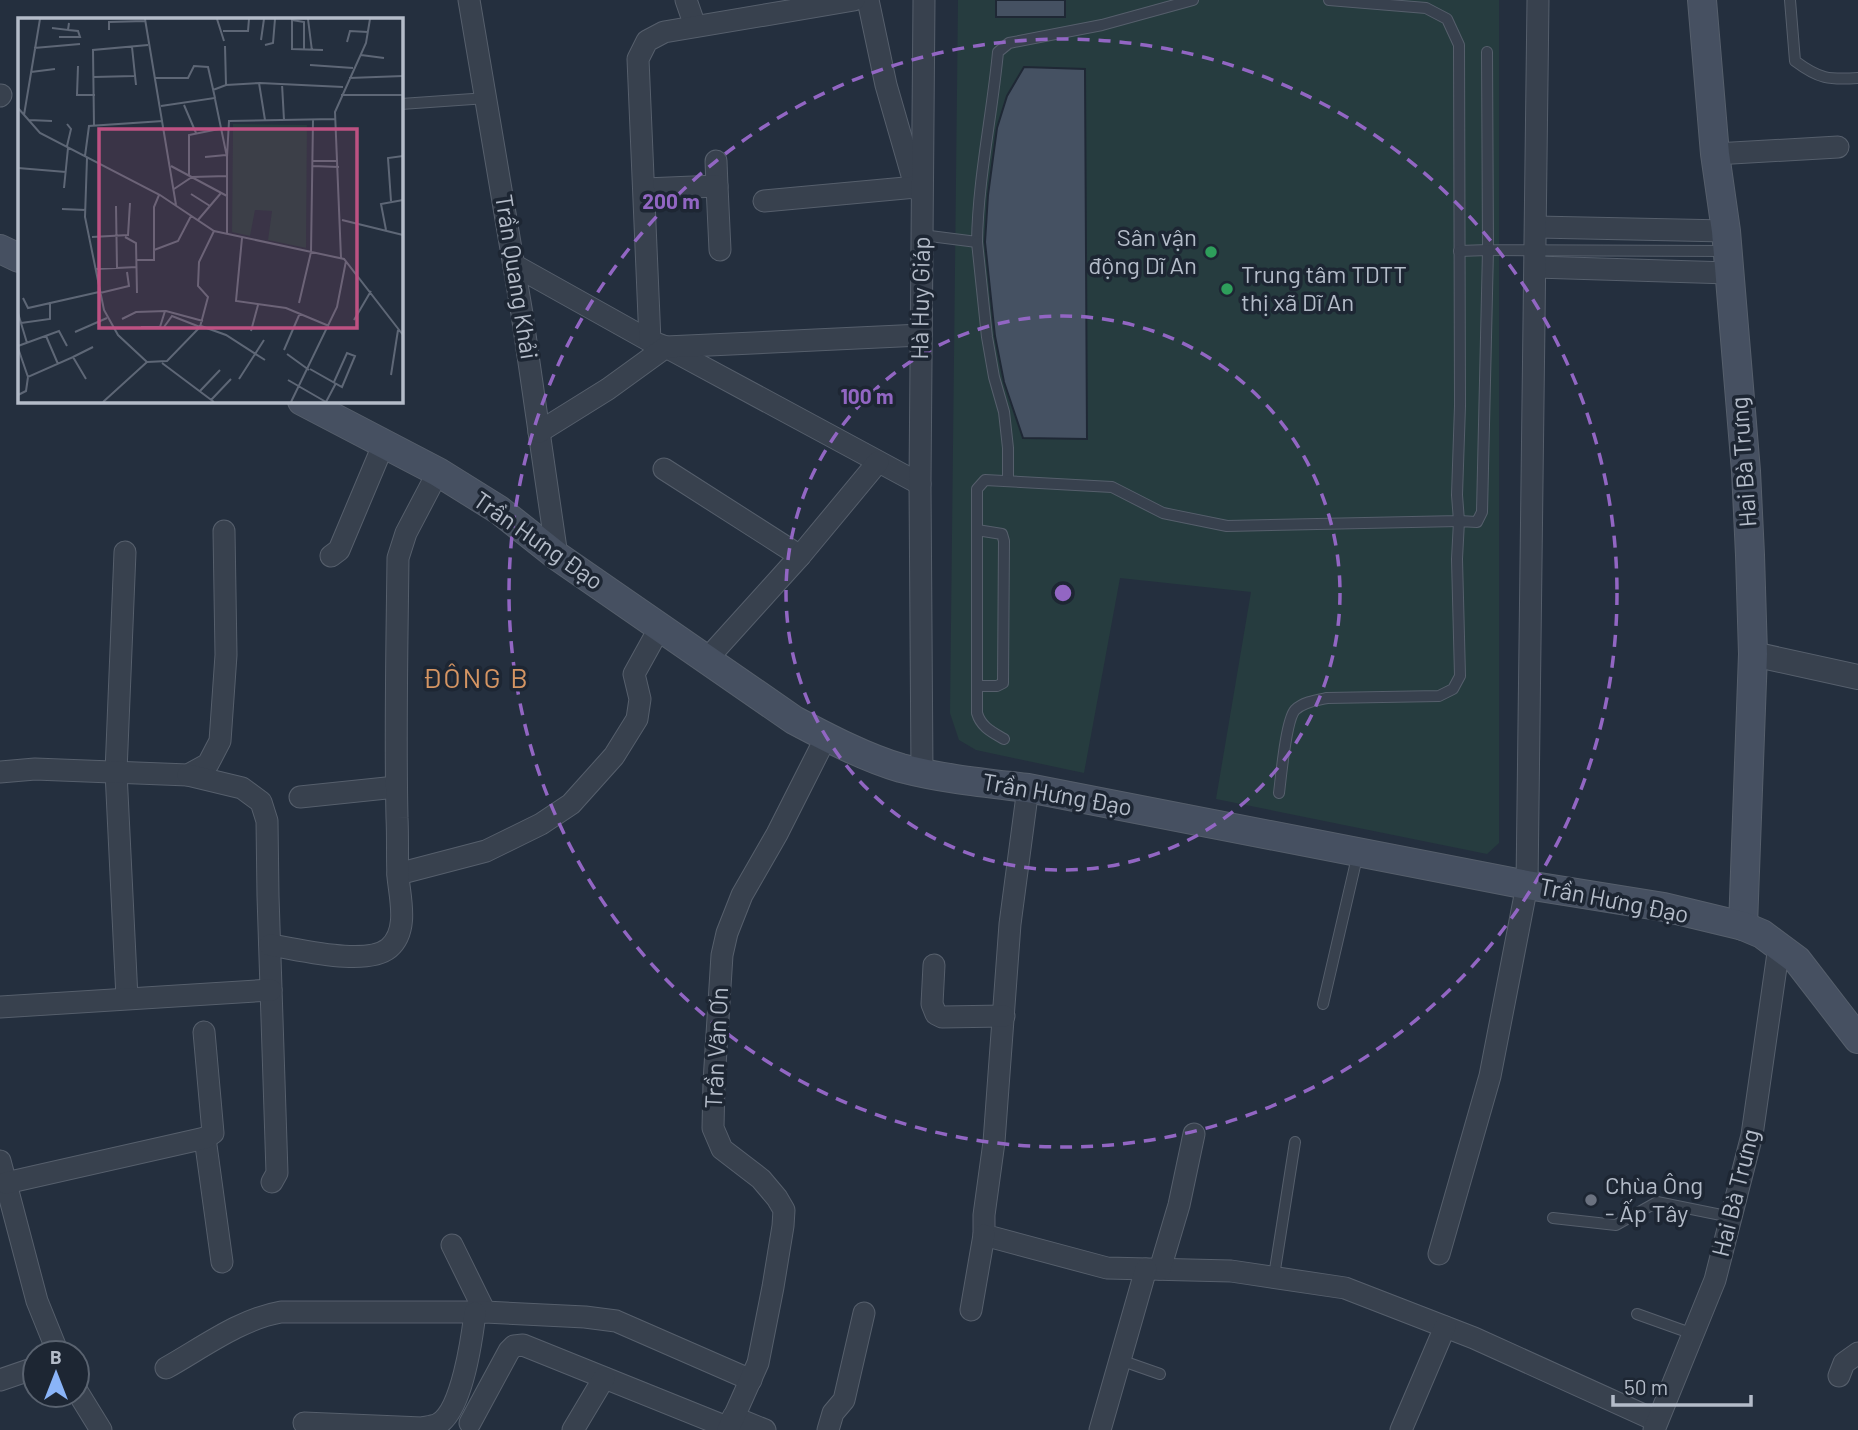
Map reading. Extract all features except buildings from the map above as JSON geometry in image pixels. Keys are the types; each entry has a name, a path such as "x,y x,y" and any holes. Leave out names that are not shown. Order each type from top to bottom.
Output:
{"main road":[{"name":"Hai Bà Trưng","path":"1702,0 1746,471 1753,654 1743,926"},
{"path":"0,249 18,258"},
{"name":"Trần Hưng Đạo","path":"305,402 438,472 499,510 557,556 794,720 826,737 899,767 1028,788 1527,885 1664,907 1743,926 1762,934 1797,960 1858,1039"}],"street":[{"name":"Trần Quang Khải","path":"469,0 514,265 557,556"},
{"path":"686,0 695,26"},
{"path":"658,344 638,60 646,41 664,32 854,0"},
{"name":"Hà Huy Giáp","path":"868,0 886,85 919,196 922,235 922,772"},
{"path":"764,201 919,196 924,0"},
{"path":"1439,1254 1490,1076 1527,885 1538,0"},
{"path":"1715,154 1838,146"},
{"path":"716,161 720,250"},
{"path":"645,189 717,186"},
{"path":"1536,227 1727,252"},
{"path":"1536,258 1727,252"},
{"path":"514,265 920,484"},
{"path":"539,432 608,389 658,344 921,335"},
{"path":"331,556 339,550 383,443"},
{"path":"707,660 800,556 878,462"},
{"path":"664,469 800,556"},
{"path":"270,945 339,956 359,956 387,950 396,941 402,914 398,874 396,787 398,558 406,533 438,472"},
{"path":"188,775 208,764 220,741 226,654 224,531"},
{"path":"125,552 116,772 127,998"},
{"path":"398,874 486,851 541,824 571,804 614,756 638,719 640,699 633,680 634,674 660,627"},
{"path":"1753,654 1858,677"},
{"name":"Trần Văn Ơn","path":"730,1425 758,1363 783,1226 783,1210 778,1198 761,1179 722,1149 713,1128 722,955 727,933 742,895 778,834 826,737"},
{"path":"0,772 35,769 188,775 242,788 261,802 267,821 277,1173 272,1182"},
{"path":"300,797 396,787"},
{"path":"971,1310 984,1235 984,1215 994,1142 1010,924 1028,788"},
{"name":"Hai Bà Trưng","path":"1656,1425 1715,1280 1752,1135 1779,946"},
{"path":"934,965 932,1004 936,1014 942,1017 1003,1016"},
{"path":"0,1007 271,990"},
{"path":"52,1339 37,1301 2,1173 205,1138 213,1133 204,1032"},
{"path":"1100,1430 1120,1360 1179,1205 1194,1134"},
{"path":"205,1138 222,1262"},
{"path":"984,1235 1107,1268 1231,1271 1345,1288 1445,1327 1656,1425"},
{"path":"304,1423 422,1428 438,1424 447,1414 462,1382 480,1312 452,1244"},
{"path":"166,1368 266,1314 480,1312 616,1321 751,1380"},
{"path":"828,1430 833,1413 844,1400 864,1313"},
{"path":"1401,1430 1445,1327"},
{"path":"470,1423 514,1346 523,1345 730,1425 765,1430"},
{"path":"1839,1376 1844,1363 1858,1353"},
{"path":"0,1380 21,1373"},
{"path":"573,1430 604,1378"},
{"path":"88,1409 101,1430"}],"lane":[{"path":"1008,480 1008,448 989,351 977,242 978,199 998,52 1009,43 1102,25 1193,0"},
{"path":"1279,793 1290,723 1295,710 1310,702 1327,698 1439,696 1453,689 1460,676 1457,559 1460,406 1459,45 1447,19 1426,8 1329,0"},
{"path":"1790,0 1795,61 1827,80 1858,78"},
{"path":"1003,739 979,721 976,713 977,489 985,480 1112,488 1163,513 1227,526 1477,522 1482,512 1488,250 1487,52"},
{"path":"402,104 487,98"},
{"path":"922,235 977,242"},
{"path":"1459,251 1488,250 1536,258"},
{"path":"976,687 998,686 1003,683 1004,541 1002,534 998,532 977,530"},
{"path":"1323,1003 1358,852"},
{"path":"1274,1276 1295,1142"},
{"path":"1553,1218 1616,1225 1657,1202 1731,1217"},
{"path":"1637,1314 1693,1334"},
{"path":"1120,1360 1160,1374"}],"green space":[{"name":"Trung tâm TDTT thị xã Dĩ An","path":"958,0 1499,0 1499,843 1487,854 1216,799 1251,592 1120,578 1084,773 976,750 959,740 950,713"}],"place":[{"name":"Sân vận động Dĩ An","path":"1211,252"},
{"name":"Trung tâm TDTT thị xã Dĩ An","path":"1227,289"},
{"name":"Chùa Ông - Ấp Tây","path":"1591,1200"}],"district":[{"name":"ĐÔNG B","path":"476,678"}]}
